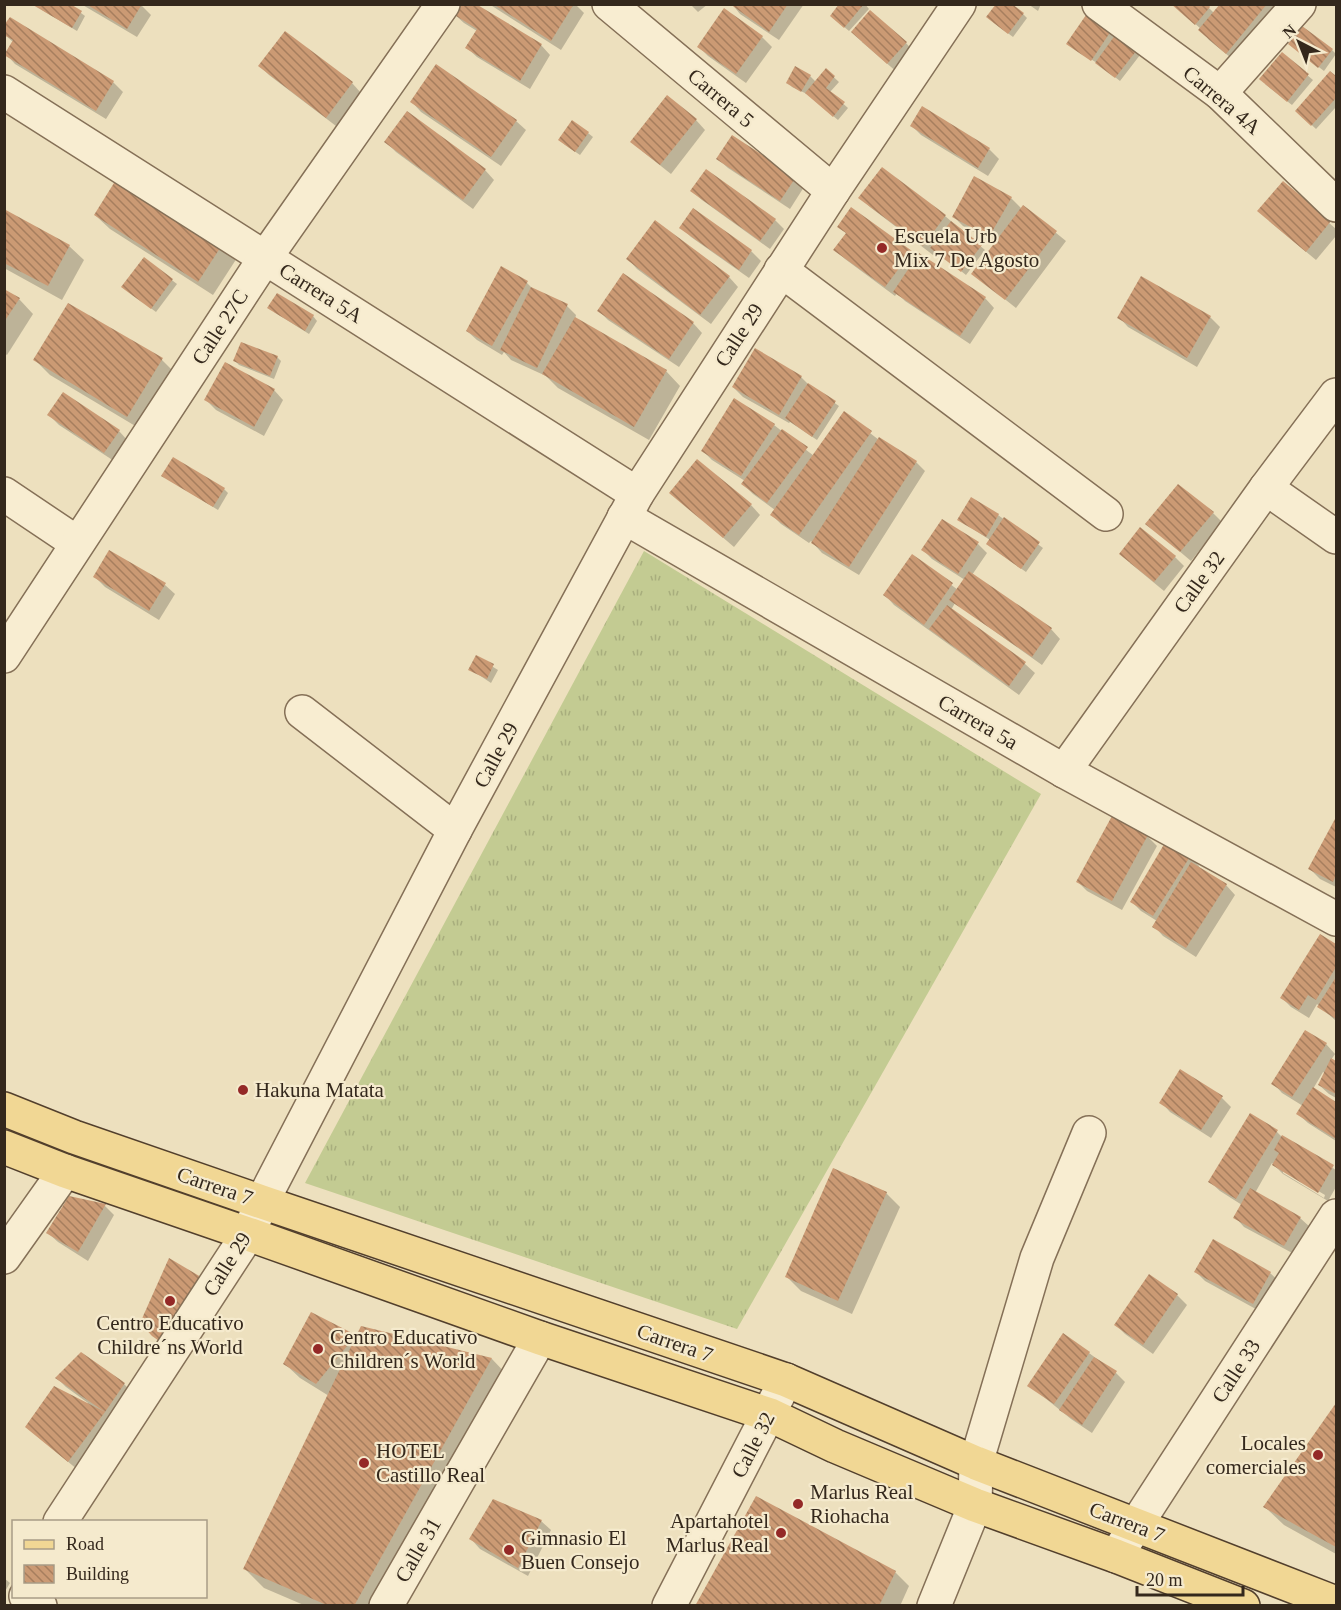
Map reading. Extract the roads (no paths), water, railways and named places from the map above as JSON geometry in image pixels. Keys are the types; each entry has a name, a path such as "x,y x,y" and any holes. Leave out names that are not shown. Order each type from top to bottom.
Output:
{"main road":[{"name":"Carrera 7","path":"4,1109 74,1137 786,1380 976,1463 1336,1603"},
{"name":"Carrera 7","path":"4,1148 540,1338 770,1415 835,1446 975,1505 1243,1605"}],"street":[{"name":"Calle 27C","path":"4,656 15,621 77,543 266,258 443,4"},
{"name":"Carrera 5","path":"609,4 833,191"},
{"name":"Calle 29","path":"61,1520 248,1234 262,1202 455,830 630,506 781,270 959,4"},
{"name":"Carrera 4A","path":"1099,4 1220,93 1336,205"},
{"path":"1220,93 1299,4"},
{"name":"Carrera 5A","path":"4,92 266,258 630,506"},
{"path":"781,270 1106,514"},
{"name":"Calle 32","path":"1064,771 1266,488 1336,395"},
{"path":"1266,488 1336,537"},
{"path":"4,494 77,543"},
{"name":"Carrera 5a","path":"630,506 1064,771 1336,919"},
{"path":"302,712 455,830"},
{"path":"934,1605 975,1505 976,1463 1036,1258 1089,1133"},
{"path":"4,1257 65,1171"},
{"name":"Calle 33","path":"1116,1556 1336,1216"},
{"name":"Calle 31","path":"387,1605 540,1338"},
{"name":"Calle 32","path":"669,1605 770,1415 786,1380"}],"place":[{"name":"Escuela Urb Mix 7 De Agosto","path":"882,248"},
{"name":"Hakuna Matata","path":"243,1090"},
{"name":"Centro Educativo Childre´ns World","path":"170,1301"},
{"name":"Centro Educativo Children´s World","path":"318,1349"},
{"name":"Locales comerciales","path":"1318,1455"},
{"name":"HOTEL Castillo Real","path":"364,1463"},
{"name":"Marlus Real Riohacha","path":"798,1504"},
{"name":"Apartahotel Marlus Real","path":"781,1533"},
{"name":"Gimnasio El Buen Consejo","path":"509,1550"}]}
